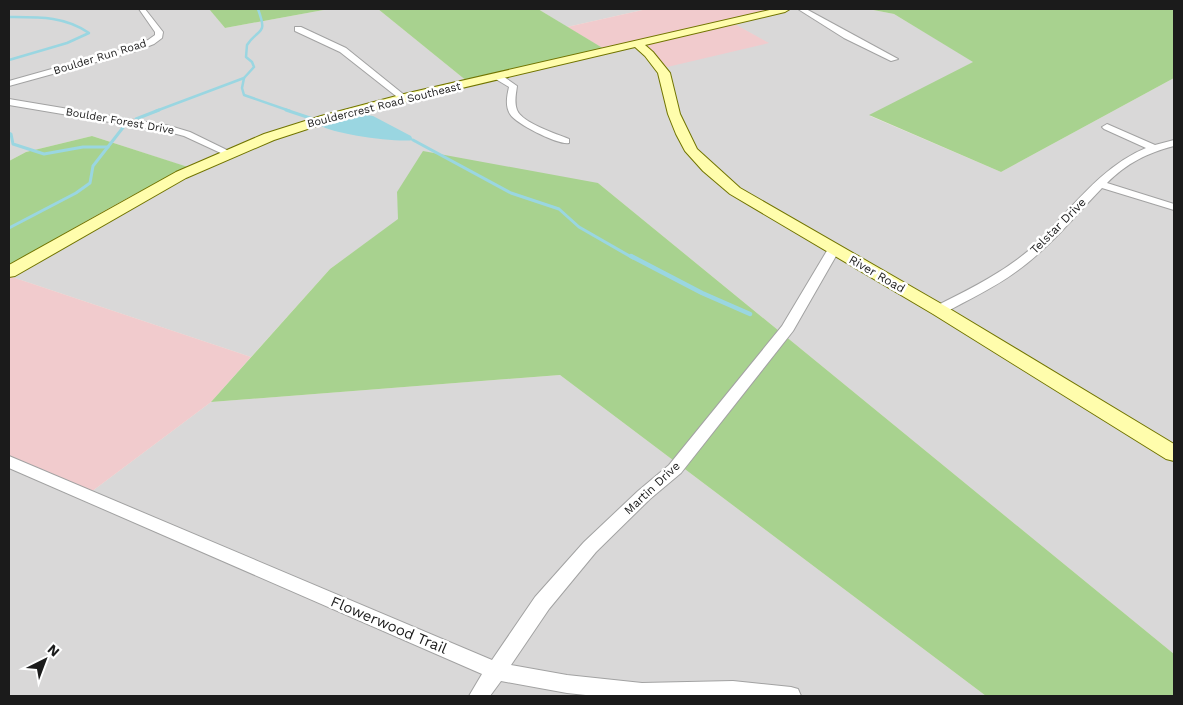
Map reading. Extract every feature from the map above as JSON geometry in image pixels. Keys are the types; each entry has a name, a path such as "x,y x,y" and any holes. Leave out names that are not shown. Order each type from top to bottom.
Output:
{"street":[{"name":"Boulder Run Road","path":"9,84 133,49 151,42 159,36 159,32 142,9"},
{"name":"Bouldercrest Road Southeast","path":"9,272 134,200 228,152 305,125 404,98 785,9"},
{"path":"801,9 847,36 894,59"},
{"path":"298,29 344,50 404,98"},
{"name":"River Road","path":"637,44 664,73 674,114 682,134 692,151 708,168 735,190 939,310 1174,454"},
{"path":"497,76 512,86 511,101 515,114 523,121 566,141"},
{"name":"Boulder Forest Drive","path":"9,102 170,129 188,134 228,152"},
{"path":"1107,127 1154,148"},
{"name":"Telstar Drive","path":"939,310 996,280 1014,268 1038,248 1114,170 1132,157 1154,148 1174,143"},
{"path":"1100,184 1174,207"},
{"name":"Martin Drive","path":"479,696 542,603 590,547 644,495 675,469 788,328 834,249"},
{"name":"Flowerwood Trail","path":"9,462 497,671 567,684 642,692 733,690 791,696"}],"shaded area":[{"path":"9,9 209,9 225,28 329,9 378,9 468,82 634,44 768,43 730,22 781,9 868,9 894,14 974,62 870,116 1001,172 1174,78 1174,654 598,183 397,192 399,219 330,269 251,357 9,276 9,266 84,222 187,167 92,136 26,152 9,161"},
{"path":"538,9 647,9 567,27"},
{"path":"647,9 781,9 731,22 769,43 663,68 634,44 606,50 567,27"},
{"path":"9,276 251,357 211,402 87,495 9,462"},
{"path":"560,375 986,696 9,696 9,462 87,495 211,402"}],"green space":[{"path":"209,9 329,9 225,28"},
{"path":"378,9 538,9 606,50 468,82"},
{"path":"868,9 1174,9 1174,78 1001,172 869,115 973,62 894,14"},
{"path":"92,136 188,167 120,202 9,266 9,161 26,152"},
{"path":"423,151 598,183 1174,654 1174,696 986,696 560,375 211,402 330,269 398,219 397,192"}],"water":[{"path":"358,114 373,116 411,136 413,140 365,137 337,132 320,125"}],"waterway":[{"path":"244,78 254,67 252,62 246,57 247,45 262,28 258,9"},
{"path":"9,17 61,20 80,27 89,33 67,43 9,60"},
{"path":"156,111 244,78"},
{"path":"244,78 242,88 244,95 290,111"},
{"path":"136,119 159,110"},
{"path":"286,110 316,120"},
{"path":"108,147 125,125"},
{"path":"9,133 11,134 13,144 44,154 83,147 108,147"},
{"path":"413,140 511,193 559,209 579,227 633,258"},
{"path":"9,228 76,193 90,183 93,166 108,147"},
{"path":"631,256 702,293 750,314"}]}
